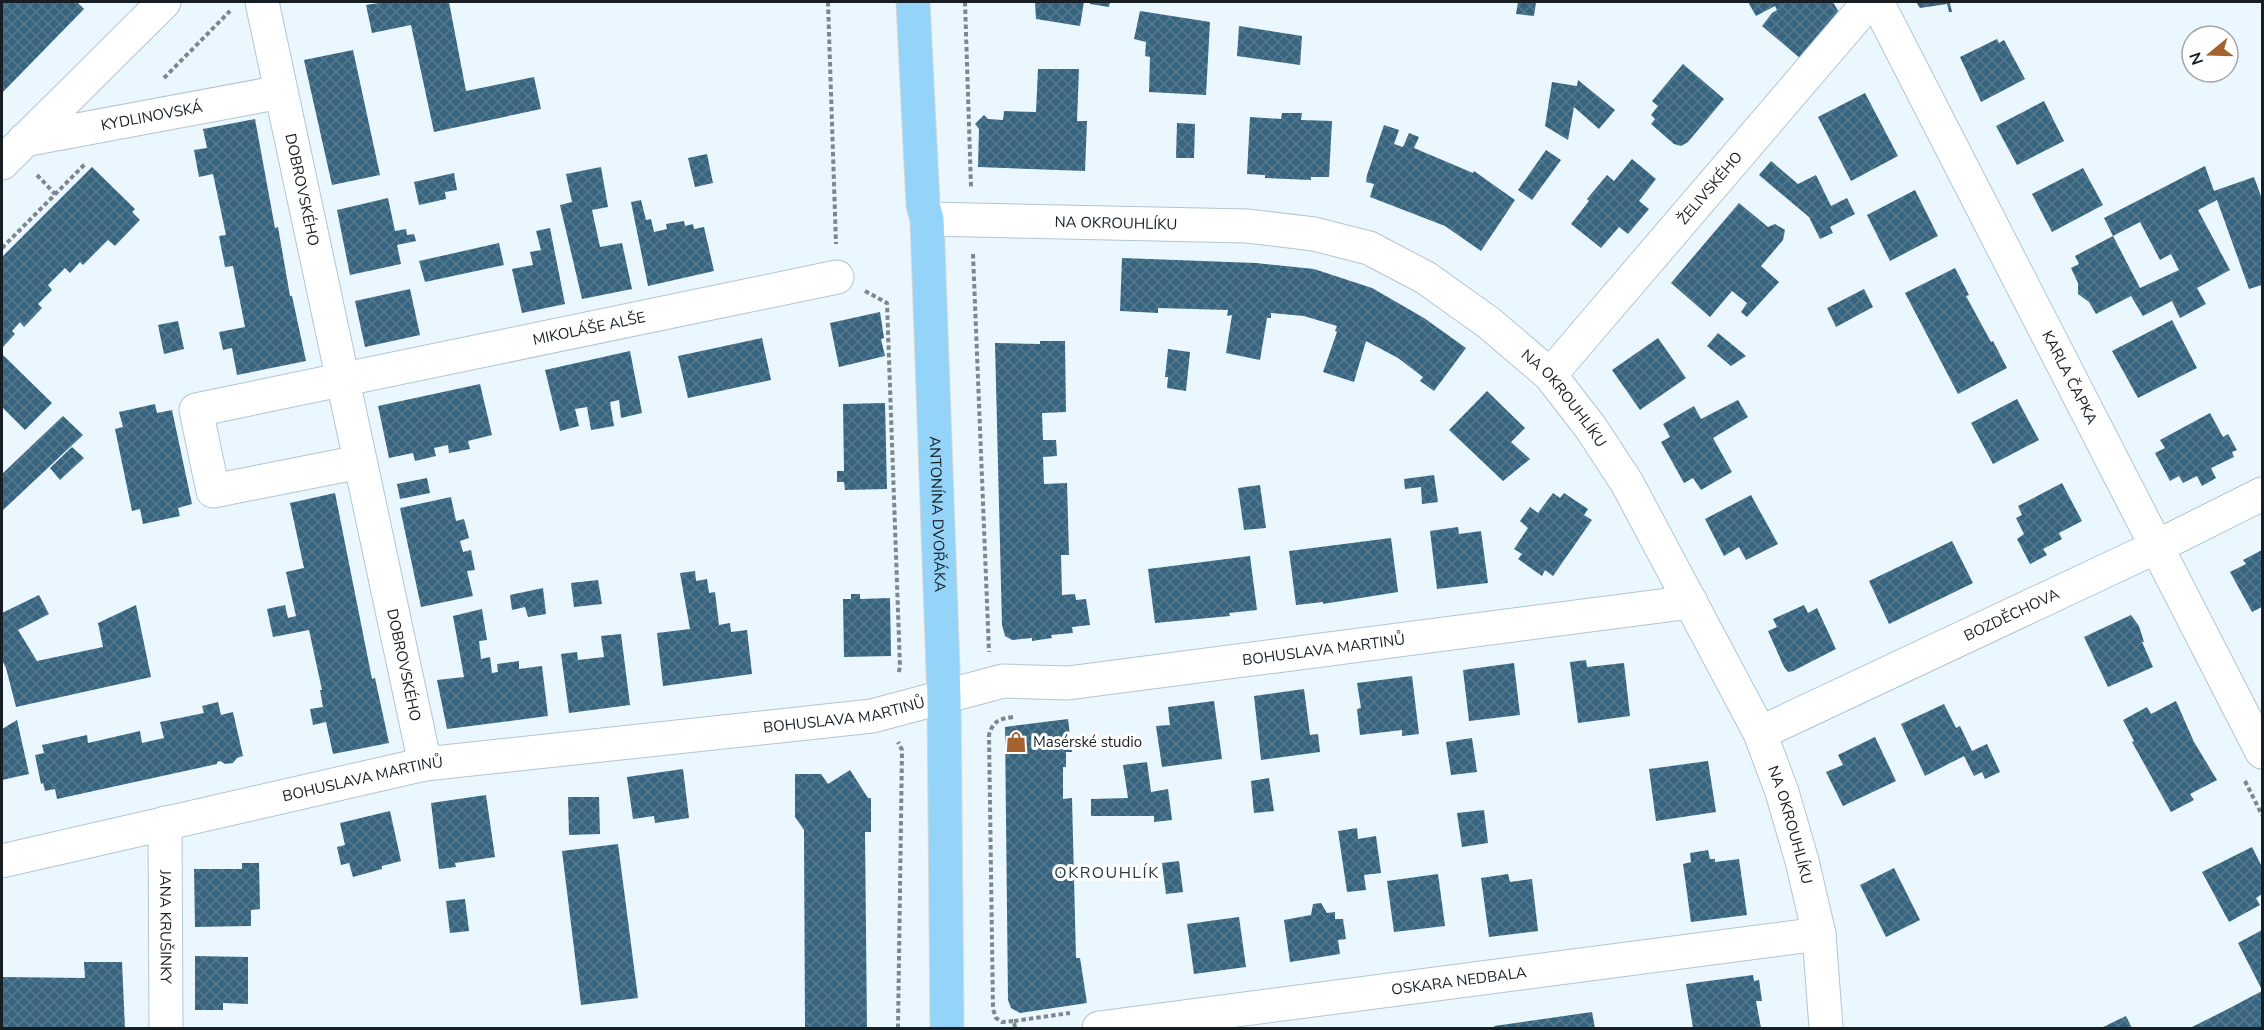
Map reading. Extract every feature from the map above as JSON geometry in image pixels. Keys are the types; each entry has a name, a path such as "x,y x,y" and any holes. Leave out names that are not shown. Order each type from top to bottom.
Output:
{"main road":[{"name":"ANTONÍNA DVOŘÁKA","path":"913,2 923,205 927,219 944,698 947,1029"}],"street":[{"name":"KYDLINOVSKÁ","path":"13,152 164,2"},
{"name":"DOBROVSKÉHO","path":"262,2 425,764"},
{"name":"ŽELIVSKÉHO","path":"1550,375 1869,2"},
{"name":"KARLA ČAPKA","path":"1877,2 2262,752"},
{"name":"KYDLINOVSKÁ","path":"13,152 281,92"},
{"name":"NA OKROUHLÍKU","path":"927,219 1247,226 1314,234 1370,248 1425,278 1489,322 1550,375 1591,428 1627,483 1760,733 1782,792 1820,934 1826,1029"},
{"name":"MIKOLÁŠE ALŠE","path":"342,379 837,277"},
{"path":"342,379 196,410 213,491 360,462"},
{"name":"BOZDĚCHOVA","path":"1760,733 2156,547 2262,494"},
{"name":"BOHUSLAVA MARTINŮ","path":"2,861 425,764 872,716 1009,680 1068,683 1691,602"},
{"name":"JANA KRUŠINKY","path":"165,823 166,1029"},
{"name":"OSKARA NEDBALA","path":"1086,1021 1820,934"}],"path":[{"path":"828,2 837,277 887,303 900,667 893,681"},
{"path":"965,2 987,639 992,659 996,664 1008,664 1013,717 995,722 989,735 993,1009 996,1018 1002,1022 1086,1021"},
{"path":"160,81 231,9"},
{"path":"2,248 89,160"},
{"path":"33,171 56,194"},
{"path":"872,716 876,735 894,737 902,750 898,1029"},
{"path":"1014,1021 1015,1029"}],"building":[{"path":"2,2 77,2 84,9 2,93"},
{"path":"385,2 449,2 466,91 534,77 541,109 434,132 411,25 372,33 366,5"},
{"path":"1035,2 1084,2 1080,26 1036,19"},
{"path":"1090,2 1110,2 1109,7 1090,4"},
{"path":"1518,2 1536,2 1534,16 1516,14"},
{"path":"1748,2 1833,2 1840,14 1801,59 1762,26 1777,10 1775,6 1756,16"},
{"path":"1916,2 1952,2 1950,3 1952,12 1949,12 1947,4 1920,8"},
{"path":"1140,11 1210,22 1206,95 1149,92 1150,57 1145,56 1146,42 1134,39"},
{"path":"1239,26 1302,36 1300,65 1237,56"},
{"path":"1997,39 1999,43 2004,40 2025,79 1981,102 1960,57"},
{"path":"353,50 380,175 332,185 304,60"},
{"path":"1683,64 1724,99 1688,142 1681,146 1674,144 1651,124 1655,119 1651,115 1658,106 1652,101"},
{"path":"1038,69 1079,69 1077,121 1087,121 1085,171 978,167 979,129 975,124 984,115 988,119 1003,120 1004,111 1036,112"},
{"path":"1578,80 1615,110 1599,129 1574,107 1568,140 1545,126 1552,82 1577,86"},
{"path":"1865,93 1898,156 1851,181 1818,117"},
{"path":"2044,101 2064,141 2017,165 1996,126"},
{"path":"1282,113 1302,113 1301,120 1332,121 1329,177 1311,177 1311,180 1265,178 1265,175 1247,174 1250,117 1281,119"},
{"path":"255,119 275,228 278,227 290,296 292,296 306,361 237,375 232,348 223,350 219,332 245,327 233,266 225,267 219,236 226,235 213,174 199,177 194,150 207,148 203,129"},
{"path":"1177,123 1195,124 1194,158 1176,158"},
{"path":"1384,125 1399,130 1394,144 1403,147 1409,133 1419,137 1414,148 1473,173 1474,171 1515,200 1481,251 1445,226 1370,197 1374,184 1366,182 1367,175"},
{"path":"1546,150 1561,160 1532,200 1518,190"},
{"path":"707,154 713,183 695,187 688,158"},
{"path":"1632,159 1656,179 1639,201 1649,209 1628,234 1619,227 1601,248 1571,224 1589,201 1587,199 1607,175 1614,181"},
{"path":"1771,161 1798,184 1816,175 1831,206 1847,198 1855,214 1830,227 1833,233 1820,239 1809,217 1759,175"},
{"path":"2205,166 2214,191 2254,177 2262,199 2262,285 2249,289 2217,200 2198,210 2230,270 2197,288 2206,304 2180,318 2172,301 2143,316 2131,296 2096,314 2089,302 2078,294 2078,283 2071,268 2079,264 2075,256 2113,236 2104,218","holes":["2140,222 2160,260 2171,254 2179,270 2140,288 2113,236"]},
{"path":"92,167 135,209 132,212 140,220 115,246 108,240 83,265 80,262 70,273 65,268 48,285 52,290 38,304 42,308 24,327 20,322 12,331 15,334 2,348 2,257"},
{"path":"601,167 608,207 592,210 600,247 622,243 632,289 582,299 560,205 572,202 566,174"},
{"path":"2083,168 2103,205 2052,232 2032,194"},
{"path":"454,173 457,190 445,192 446,199 419,205 414,182"},
{"path":"1915,190 1938,236 1890,261 1867,215"},
{"path":"388,198 395,231 406,229 407,235 414,234 416,241 397,245 401,264 350,275 337,210"},
{"path":"641,200 646,220 651,219 654,232 667,229 666,224 684,221 685,226 693,224 694,229 704,227 714,271 648,286 631,202"},
{"path":"1739,203 1768,227 1775,224 1785,230 1783,240 1761,266 1779,282 1747,317 1741,312 1747,303 1732,291 1710,317 1671,283"},
{"path":"550,228 565,304 522,313 512,269 533,265 530,252 541,250 536,231"},
{"path":"499,243 504,265 425,282 419,261"},
{"path":"1122,258 1256,263 1314,269 1372,288 1424,318 1466,348 1434,391 1420,381 1423,377 1398,358 1366,341 1354,382 1323,372 1337,326 1304,316 1271,313 1271,318 1267,318 1260,360 1226,353 1232,315 1227,316 1228,310 1158,308 1158,313 1120,311"},
{"path":"1955,268 1969,295 1966,296 2007,368 1958,394 1905,293"},
{"path":"410,289 420,335 365,347 355,301"},
{"path":"1864,289 1873,307 1836,327 1827,308"},
{"path":"880,312 884,338 881,339 885,356 839,367 830,323"},
{"path":"2172,320 2197,368 2138,398 2112,351"},
{"path":"178,321 184,349 164,354 158,325"},
{"path":"1718,333 1746,356 1731,366 1707,346"},
{"path":"762,338 771,380 688,398 678,356"},
{"path":"1658,338 1686,378 1640,410 1612,370"},
{"path":"1040,341 1065,341 1066,412 1042,413 1043,440 1056,440 1057,456 1043,457 1044,484 1067,483 1069,555 1061,555 1062,595 1075,594 1076,600 1086,599 1090,625 1072,627 1073,633 1051,635 1052,638 1032,641 1032,638 1012,640 1005,636 1002,625 995,343 1040,344"},
{"path":"1168,349 1190,352 1186,391 1167,388 1168,377 1165,377"},
{"path":"630,351 642,413 621,418 619,400 610,402 614,426 591,430 587,407 575,409 579,426 560,431 545,370"},
{"path":"2,354 52,403 25,430 2,407"},
{"path":"480,384 492,435 468,441 470,449 449,453 448,445 434,448 436,456 415,461 413,453 389,458 378,406"},
{"path":"1487,391 1525,428 1511,442 1530,459 1503,481 1449,430"},
{"path":"2017,399 2039,440 1993,464 1971,423"},
{"path":"1738,400 1748,417 1713,438 1732,472 1701,490 1693,478 1684,483 1661,442 1670,437 1663,424 1694,406 1701,419"},
{"path":"885,403 887,489 845,490 844,482 837,482 837,471 844,471 843,404"},
{"path":"155,404 157,413 172,410 192,504 178,508 180,516 143,524 140,509 132,511 115,429 123,427 119,412"},
{"path":"2210,413 2223,437 2228,434 2237,450 2232,452 2234,457 2211,468 2216,478 2202,486 2197,476 2183,483 2179,476 2170,481 2155,453 2165,448 2160,440"},
{"path":"63,416 83,435 2,511 2,474"},
{"path":"72,447 84,458 60,480 50,468"},
{"path":"1434,475 1438,502 1422,504 1421,487 1405,489 1404,479"},
{"path":"427,478 430,493 400,499 397,484"},
{"path":"2062,483 2082,521 2059,533 2062,539 2043,549 2047,555 2030,564 2017,539 2024,534 2016,518 2022,515 2018,506"},
{"path":"1260,485 1266,528 1244,530 1238,488"},
{"path":"335,493 372,679 375,678 389,743 333,754 326,722 313,725 310,709 323,707 320,690 322,690 309,630 273,637 267,609 285,605 288,618 296,616 286,572 304,568 290,503"},
{"path":"1553,493 1560,498 1564,493 1588,509 1584,515 1592,520 1553,576 1545,570 1542,576 1518,559 1522,554 1514,549 1528,528 1520,521 1530,507 1538,513"},
{"path":"1751,495 1778,544 1746,560 1739,547 1724,556 1705,519"},
{"path":"451,497 456,521 464,519 469,538 460,541 463,552 471,550 475,570 467,571 473,596 421,607 400,508"},
{"path":"1458,527 1459,534 1481,531 1488,583 1437,589 1430,531"},
{"path":"1391,538 1398,592 1323,604 1323,602 1296,605 1289,551"},
{"path":"1952,541 1973,583 1889,624 1869,581"},
{"path":"2262,550 2262,607 2252,612 2230,572 2246,564 2243,560"},
{"path":"1250,556 1257,610 1229,613 1230,616 1155,623 1148,569"},
{"path":"695,571 696,581 707,579 709,593 715,592 719,625 730,623 731,632 747,630 752,674 663,686 657,633 690,629 680,573"},
{"path":"598,580 602,604 574,607 571,583"},
{"path":"543,588 546,614 528,617 525,607 512,610 510,595"},
{"path":"851,594 860,594 860,599 890,598 891,656 844,657 843,599 851,599"},
{"path":"39,595 49,614 18,630 37,661 103,647 98,623 136,605 151,677 16,707 2,660 2,613"},
{"path":"1804,605 1808,613 1817,608 1836,649 1788,672 1768,631 1777,627 1773,619"},
{"path":"482,609 487,640 479,641 481,659 490,657 492,673 498,672 497,664 519,661 519,669 542,666 548,716 447,729 437,680 464,677 453,616"},
{"path":"2131,615 2139,626 2144,642 2142,642 2153,667 2108,687 2084,637"},
{"path":"621,634 630,705 569,713 561,654 577,652 578,660 604,657 601,636"},
{"path":"1586,660 1587,667 1624,663 1630,716 1578,723 1570,662"},
{"path":"1514,663 1520,715 1469,721 1463,670"},
{"path":"1412,676 1419,734 1402,736 1402,730 1360,735 1357,709 1361,708 1357,683"},
{"path":"1304,689 1310,735 1318,734 1320,752 1261,760 1254,696"},
{"path":"1214,701 1222,759 1162,767 1156,726 1170,725 1168,707"},
{"path":"2176,701 2194,742 2217,780 2190,794 2194,800 2171,812 2132,742 2134,741 2123,720 2147,707 2151,714"},
{"path":"218,702 221,715 233,712 243,756 237,758 233,763 225,764 220,761 217,764 57,799 55,789 45,791 43,783 41,784 35,755 44,753 42,745 87,735 88,743 140,731 142,743 164,738 160,722 204,713 202,706"},
{"path":"1944,704 1956,728 1960,726 1972,751 1987,744 2000,772 1985,779 1982,772 1974,776 1964,756 1925,776 1901,724"},
{"path":"1068,719 1072,752 1066,752 1066,767 1063,767 1063,799 1072,798 1076,958 1080,958 1087,1003 1020,1013 1011,1008 1008,1000 1005,727"},
{"path":"17,720 29,774 2,780 2,729"},
{"path":"1875,737 1896,781 1843,806 1826,772 1843,765 1838,755"},
{"path":"1472,738 1477,772 1451,775 1446,742"},
{"path":"1708,761 1716,812 1656,821 1649,769"},
{"path":"1147,762 1151,792 1168,789 1172,820 1154,822 1154,816 1091,816 1091,799 1128,798 1123,765"},
{"path":"683,769 689,818 655,823 654,816 633,819 627,777"},
{"path":"850,770 868,798 871,798 871,832 865,832 867,1028 805,1028 804,830 795,817 795,774 821,774 828,784"},
{"path":"1269,778 1274,811 1254,813 1251,781"},
{"path":"486,795 495,857 455,863 456,867 439,869 431,803"},
{"path":"568,797 599,797 600,834 569,835"},
{"path":"1484,810 1488,843 1462,847 1457,813"},
{"path":"390,811 401,861 353,877 349,863 341,865 337,847 345,845 340,823"},
{"path":"1357,828 1358,839 1376,836 1381,873 1364,875 1366,890 1347,892 1338,831"},
{"path":"618,844 638,998 581,1005 562,851"},
{"path":"2252,847 2262,867 2262,894 2256,898 2260,905 2229,922 2202,872"},
{"path":"1708,850 1710,859 1715,859 1715,862 1739,859 1747,915 1691,922 1683,864 1691,862 1690,853"},
{"path":"1179,861 1183,892 1166,894 1162,863"},
{"path":"242,863 259,863 260,909 251,910 251,926 195,927 194,869 242,869"},
{"path":"1894,868 1920,920 1886,937 1860,885"},
{"path":"1438,874 1445,926 1394,932 1387,881"},
{"path":"1508,874 1510,882 1532,879 1538,931 1489,937 1481,878"},
{"path":"465,899 469,931 450,933 446,901"},
{"path":"1321,903 1327,913 1335,912 1335,919 1343,919 1346,939 1338,940 1340,954 1290,962 1284,920 1311,915 1313,904"},
{"path":"1239,917 1246,967 1194,974 1187,924"},
{"path":"2262,930 2262,990 2238,943"},
{"path":"195,956 248,957 248,1004 223,1003 223,1010 195,1010"},
{"path":"84,962 122,962 125,1028 2,1028 2,977 85,978"},
{"path":"1753,975 1754,981 1759,980 1762,1001 1756,1001 1761,1028 1693,1028 1686,984"},
{"path":"2262,991 2262,1028 2190,1028 2224,1011"},
{"path":"1592,1012 1595,1028 1495,1028 1494,1026"},
{"path":"2126,1016 2132,1028 2101,1028"}],"place":[{"name":"Masérské studio","path":"1016,742"}],"district":[{"name":"OKROUHLÍK","path":"1107,872"}]}
